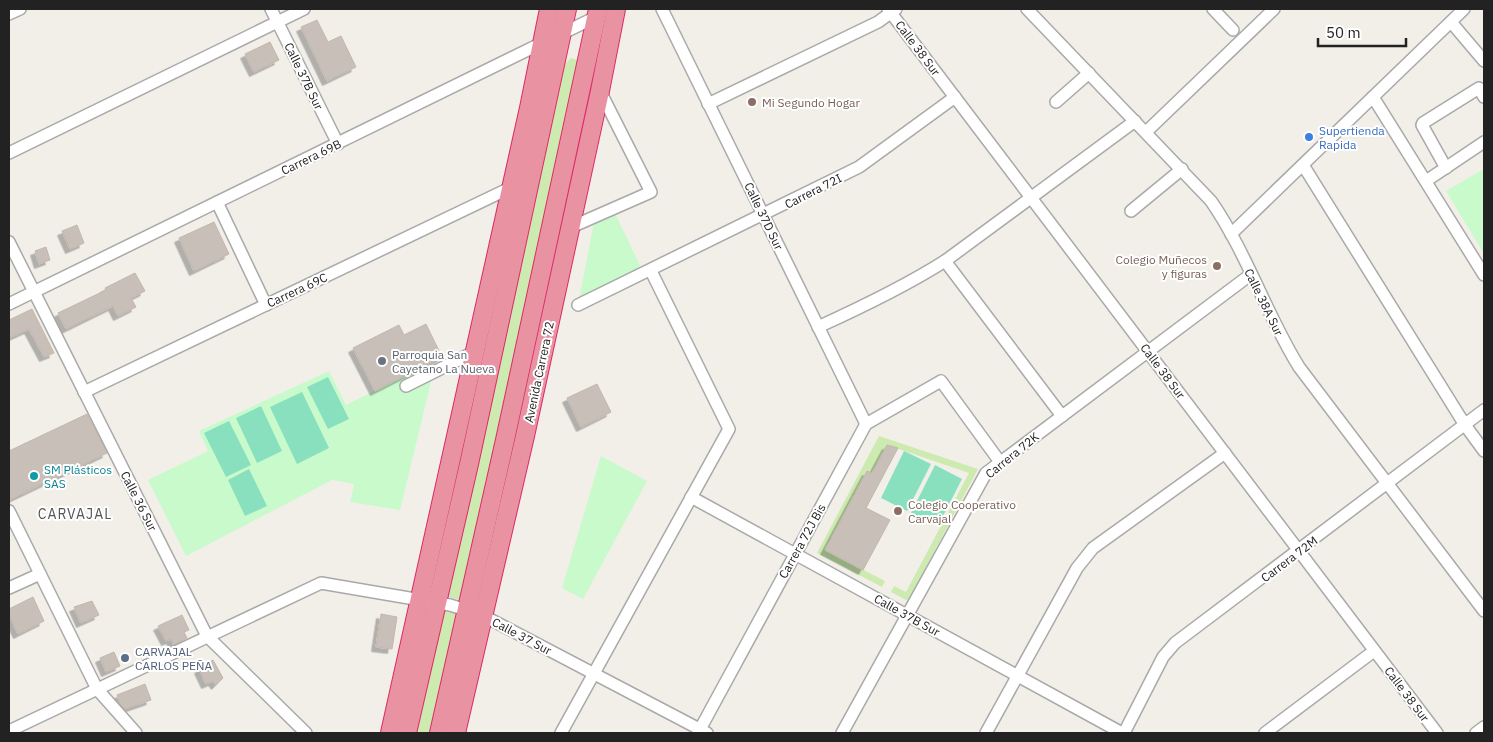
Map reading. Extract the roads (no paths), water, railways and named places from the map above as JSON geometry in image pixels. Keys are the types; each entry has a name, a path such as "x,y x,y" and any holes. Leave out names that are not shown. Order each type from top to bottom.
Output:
{"highway":[{"path":"390,733 549,9"},
{"path":"408,733 567,9"},
{"name":"Avenida Carrera 72","path":"439,733 533,398 600,91 615,9"},
{"name":"Avenida Carrera 72","path":"456,733 474,612 505,440 597,13"},
{"path":"505,440 533,398"},
{"path":"441,498 468,464"}],"street":[{"path":"9,14 20,9"},
{"name":"Calle 37B Sur","path":"271,9 338,144"},
{"path":"9,154 304,9"},
{"name":"Carrera 69B","path":"9,304 562,34 597,13 615,9"},
{"name":"Calle 37D Sur","path":"662,9 866,424"},
{"name":"Calle 38A Sur","path":"1028,9 1182,169 1211,202 1232,234 1276,328 1299,367 1484,611"},
{"path":"1213,9 1233,30"},
{"path":"1146,132 1274,9"},
{"path":"1232,234 1464,9"},
{"path":"708,104 878,22 892,10"},
{"name":"Calle 38 Sur","path":"892,10 955,97 1437,733"},
{"path":"1451,22 1484,61"},
{"path":"1056,102 1089,73"},
{"path":"1446,168 1422,125 1479,88 1484,97"},
{"path":"569,228 651,192 600,91"},
{"name":"Carrera 72I","path":"578,305 764,216 859,167 955,97"},
{"path":"1373,97 1484,275"},
{"path":"818,327 914,281 945,261 1135,121"},
{"path":"1426,181 1484,142"},
{"path":"1303,165 1465,425 1484,451"},
{"path":"1131,211 1182,169"},
{"name":"Carrera 69C","path":"84,392 510,188"},
{"path":"217,202 266,305"},
{"name":"Calle 36 Sur","path":"9,242 207,636 306,733"},
{"path":"945,261 1062,416"},
{"path":"561,733 729,429 651,271"},
{"name":"Carrera 72K","path":"842,733 986,473 1250,274"},
{"path":"406,386 474,352"},
{"path":"866,424 941,381 1000,462"},
{"name":"Carrera 72M","path":"1123,733 1163,657 1175,643 1484,410"},
{"name":"Carrera 72J Bis","path":"701,732 866,424"},
{"path":"986,733 1076,568 1083,559 1093,548 1225,453"},
{"name":"Calle 37B Sur","path":"691,497 1123,733"},
{"path":"9,511 97,689 136,733"},
{"path":"9,588 40,574"},
{"name":"Calle 37 Sur","path":"207,636 321,583 436,602 474,612 595,674 701,732"},
{"path":"9,731 207,636"},
{"path":"1264,733 1374,651"},
{"path":"1476,733 1484,727"}],"place":[{"name":"Mi Segundo Hogar","path":"752,102"},
{"name":"Supertienda Rapida","path":"1309,137"},
{"name":"Colegio Muñecos y figuras","path":"1217,266"},
{"name":"Parroquia San Cayetano La Nueva","path":"382,361"},
{"name":"SM Plásticos SAS","path":"34,476"},
{"name":"Colegio Cooperativo Carvajal","path":"898,511"},
{"name":"CARVAJAL CARLOS PEÑA","path":"125,658"}],"district":[{"name":"CARVAJAL","path":"75,514"}]}
